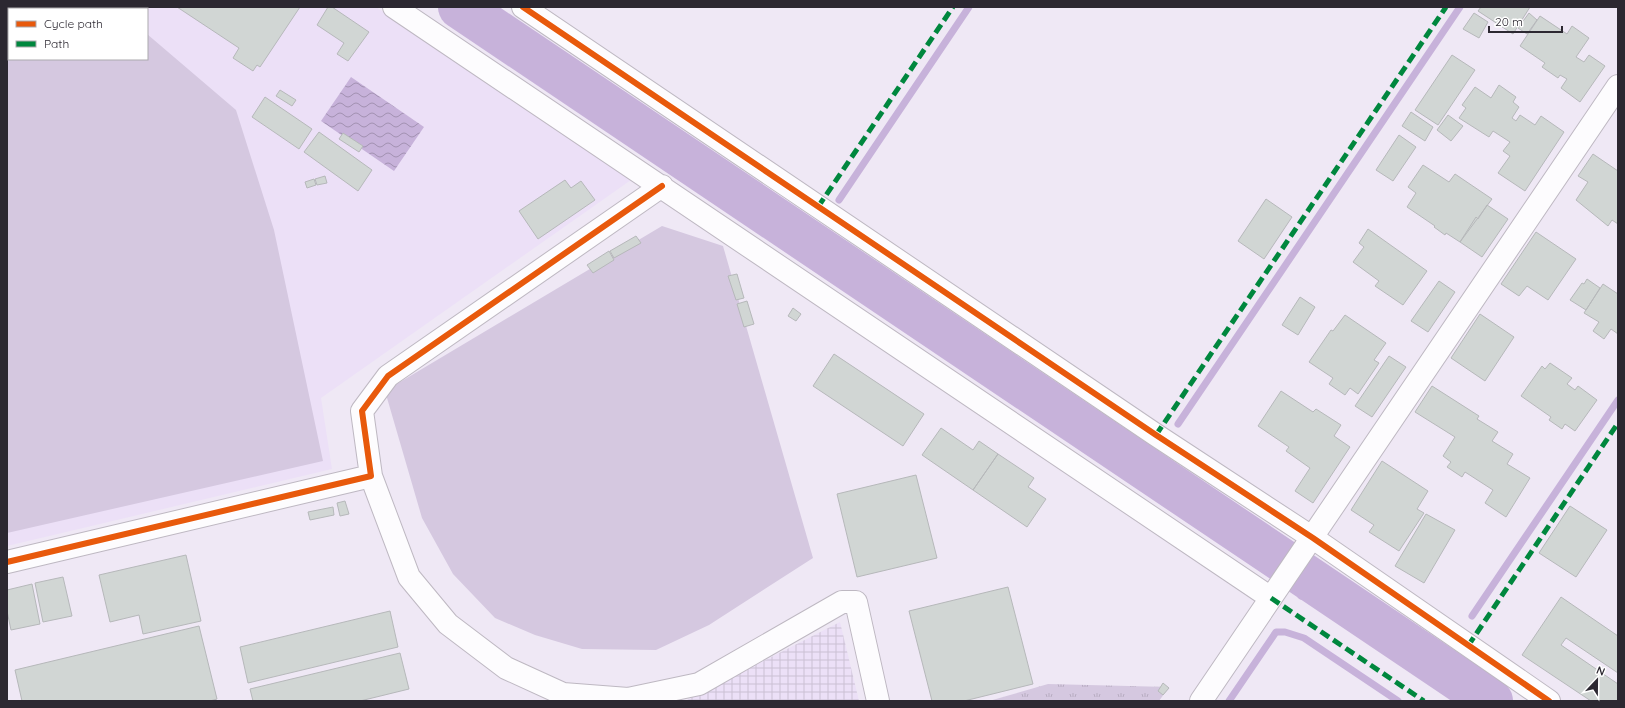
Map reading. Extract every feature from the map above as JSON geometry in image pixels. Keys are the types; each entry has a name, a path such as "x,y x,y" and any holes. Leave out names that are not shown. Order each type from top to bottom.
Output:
{"street":[{"path":"394,7 1274,593"},
{"path":"523,7 1156,435 1310,541 1549,701"},
{"path":"1202,701 1618,86"},
{"path":"662,186 388,376 362,411 371,476 408,576 448,624 506,668 563,694 628,699 699,684 842,602 856,602 878,701"},
{"path":"7,562 371,476"}],"shaded area":[{"path":"7,7 376,7 631,180 321,398 332,469 7,546"},
{"path":"840,622 859,701 685,701"}],"green space":[{"path":"7,7 116,7 117,8 8,8 8,60 148,60 148,35 236,110 274,230 323,461 7,533"},
{"path":"662,226 723,246 813,558 709,625 656,650 582,649 535,635 495,618 453,574 422,518 385,391"},
{"path":"1048,684 1169,687 1159,701 989,701"}],"water":[{"path":"351,77 424,127 394,171 321,121"}],"building":[{"path":"177,7 300,7 260,67 257,65 253,71 233,58 239,48"},
{"path":"328,7 332,7 369,32 348,61 337,54 344,43 317,25"},
{"path":"1481,7 1530,7 1513,34 1478,11"},
{"path":"1474,13 1488,22 1479,38 1463,29"},
{"path":"1529,13 1537,20 1527,34 1518,28"},
{"path":"1540,16 1567,34 1572,26 1589,38 1576,57 1584,62 1589,55 1605,66 1580,102 1561,88 1567,79 1560,75 1558,78 1542,67 1545,63 1520,46"},
{"path":"1452,55 1475,70 1438,125 1415,110"},
{"path":"1499,85 1516,97 1513,102 1519,107 1512,118 1516,121 1520,115 1535,125 1541,116 1564,132 1525,191 1498,173 1510,156 1503,151 1510,142 1493,131 1489,137 1459,118 1466,108 1462,105 1475,87 1491,98"},
{"path":"280,90 296,100 292,106 276,96"},
{"path":"265,97 312,129 299,149 252,117"},
{"path":"1411,112 1433,127 1425,141 1402,126"},
{"path":"1448,115 1463,126 1451,141 1437,130"},
{"path":"319,132 372,170 358,191 304,152"},
{"path":"343,133 363,146 359,152 339,139"},
{"path":"1399,135 1416,147 1393,181 1376,170"},
{"path":"1593,154 1618,171 1618,224 1612,220 1608,226 1576,200 1588,182 1578,176"},
{"path":"1423,165 1449,182 1455,174 1492,199 1460,242 1446,233 1445,235 1434,227 1435,226 1407,207 1416,193 1408,187"},
{"path":"325,176 327,183 317,185 315,179"},
{"path":"314,179 316,185 307,188 305,182"},
{"path":"565,180 571,188 581,181 595,200 538,239 519,211"},
{"path":"1266,199 1292,217 1264,259 1238,241"},
{"path":"1487,205 1508,219 1482,257 1460,242 1476,217 1478,219"},
{"path":"1368,229 1427,271 1403,305 1375,286 1379,281 1353,262 1364,247 1359,243"},
{"path":"1536,232 1576,259 1548,300 1527,286 1519,296 1501,284"},
{"path":"636,236 641,243 614,258 610,251"},
{"path":"609,251 614,260 593,273 587,265"},
{"path":"737,274 744,298 736,300 728,276"},
{"path":"1587,279 1600,288 1586,310 1570,300 1582,283 1584,284"},
{"path":"1439,281 1455,292 1428,332 1411,321"},
{"path":"1603,284 1618,294 1618,334 1611,329 1604,339 1593,331 1599,322 1584,313"},
{"path":"1300,297 1315,307 1298,335 1282,325"},
{"path":"747,301 754,324 744,327 737,304"},
{"path":"793,308 801,314 796,321 788,316"},
{"path":"1480,314 1514,337 1485,381 1451,358"},
{"path":"1345,315 1386,343 1374,360 1379,363 1358,394 1350,388 1345,395 1329,384 1333,378 1309,362 1331,330 1333,331"},
{"path":"834,354 924,414 903,446 813,386"},
{"path":"1389,356 1406,367 1372,417 1355,406"},
{"path":"1550,363 1572,378 1567,384 1575,390 1578,386 1597,400 1575,431 1565,424 1562,429 1549,420 1551,417 1521,396 1542,366 1545,369"},
{"path":"1432,386 1479,416 1477,419 1498,432 1492,441 1513,454 1507,464 1530,478 1506,517 1485,503 1493,490 1465,472 1462,477 1447,467 1451,462 1443,456 1455,437 1415,412"},
{"path":"1281,391 1313,412 1316,409 1341,425 1334,436 1350,447 1313,503 1295,491 1310,468 1286,451 1289,447 1258,426"},
{"path":"941,428 973,450 979,441 998,454 973,490 922,455"},
{"path":"998,454 1034,478 1028,487 1046,499 1027,527 973,490"},
{"path":"1382,461 1428,491 1417,509 1424,513 1399,551 1369,532 1374,525 1351,510"},
{"path":"916,475 937,558 857,577 837,494"},
{"path":"345,501 349,514 340,516 337,503"},
{"path":"1570,506 1607,530 1576,577 1539,553"},
{"path":"333,507 334,515 310,520 308,512"},
{"path":"1426,514 1455,530 1424,583 1395,566"},
{"path":"186,555 201,621 143,634 139,615 110,622 99,575"},
{"path":"63,577 72,616 43,622 35,583"},
{"path":"32,584 40,624 11,630 7,611 7,590"},
{"path":"1008,587 1033,684 964,701 932,701 909,611"},
{"path":"1561,597 1618,636 1618,673 1566,638 1561,645 1618,684 1618,701 1591,701 1522,655"},
{"path":"390,611 398,647 248,683 240,647"},
{"path":"199,626 217,699 210,701 22,701 15,670"},
{"path":"400,653 409,689 360,701 253,701 250,689"},
{"path":"1163,683 1169,688 1163,695 1158,691"}],"waterway":[{"path":"460,7 1491,701"},
{"path":"473,15 479,7"},
{"path":"839,200 969,7"},
{"path":"1178,424 1460,7"},
{"path":"811,243 818,231"},
{"path":"1472,616 1618,400"},
{"path":"1147,469 1153,460"},
{"path":"1301,596 1311,580"},
{"path":"1229,701 1276,632 1285,632 1304,638 1398,701"},
{"path":"1439,666 1444,658"}],"marked path":[{"path":"818,207 953,7"},
{"path":"1156,435 1446,7"},
{"path":"1468,646 1618,423"},
{"path":"1271,598 1424,701"}],"cycle path":[{"path":"523,7 1156,435 1313,538 1549,701"},
{"path":"7,562 371,476 362,411 388,376 662,186"}]}
